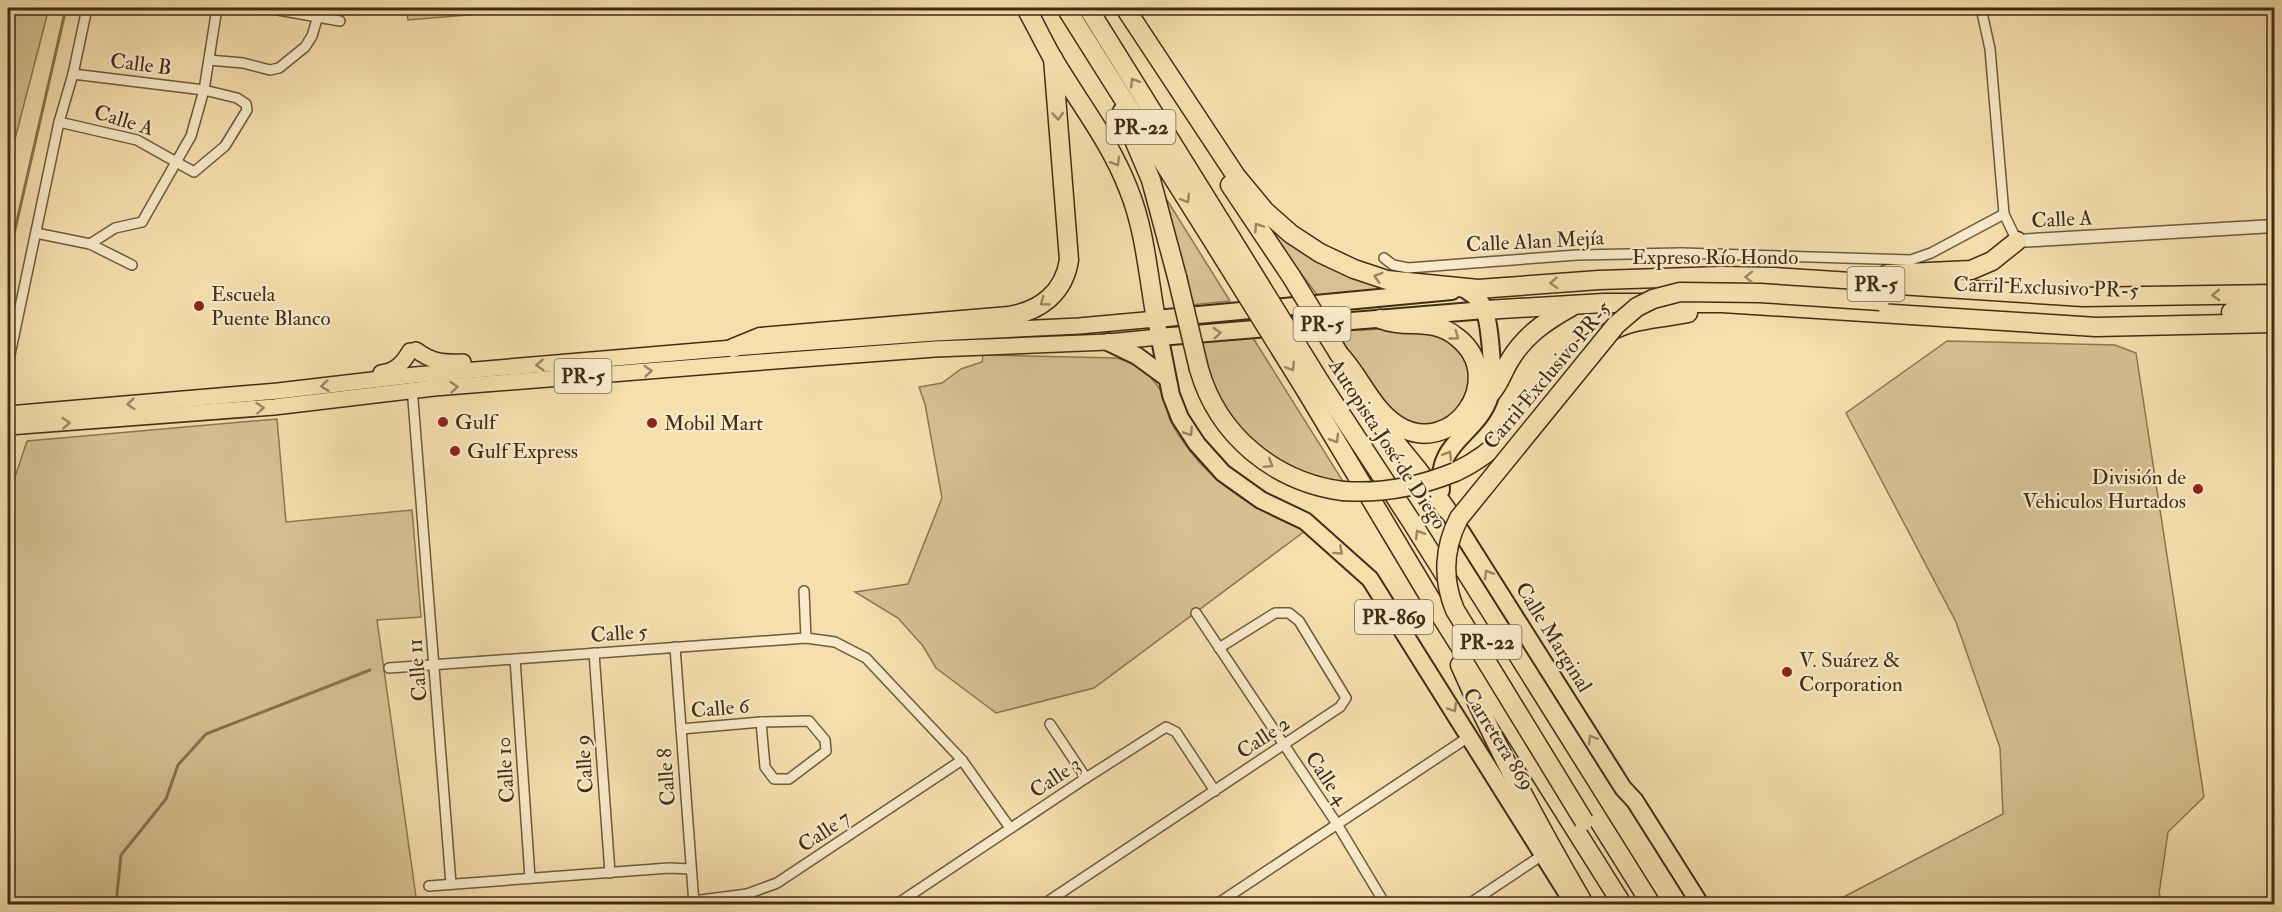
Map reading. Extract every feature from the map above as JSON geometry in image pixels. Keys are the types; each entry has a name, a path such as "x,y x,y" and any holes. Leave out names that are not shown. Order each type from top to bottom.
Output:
{"highway":[{"path":"1026,8 1053,58 1122,172 1130,191 1142,238 1156,319"},
{"name":"Autopista José de Diego","path":"1066,8 1106,71 1224,242"},
{"name":"Autopista José de Diego","path":"1088,8 1224,242 1312,385 1439,613 1622,904"},
{"path":"1111,8 1184,112 1340,354 1352,367 1380,409 1399,426 1413,432 1433,432 1460,420 1473,402 1478,381 1476,364 1464,343 1452,333 1437,327 1417,323 1393,324 1380,319"},
{"path":"1125,8 1244,187 1265,211 1291,234 1332,259 1379,278 1472,289 1485,310 1491,362 1491,393"},
{"path":"733,348 760,337 1009,316 1031,311 1049,299 1062,283 1069,260 1053,58"},
{"path":"1106,71 1151,180 1178,277 1199,369 1209,396 1219,415 1234,435 1251,451 1291,476 1326,489 1373,493 1404,489 1455,472 1499,442 1567,364 1600,336 1642,319 1685,314 1722,303"},
{"path":"1774,277 1971,270 1992,261 2017,241"},
{"name":"Expreso Río Hondo","path":"1156,319 1472,289 1599,280 1722,276 1774,277 2083,297 2274,294"},
{"name":"Carril Exclusivo PR-5","path":"1636,904 1455,610 1449,589 1446,559 1448,544 1459,518 1616,325 1637,307 1653,299 1680,292 1703,291 2034,312 2102,314 2274,310"},
{"name":"PR-5","path":"1159,338 1577,304 1722,303 2096,327 2274,323"},
{"path":"1447,510 1440,476 1444,459 1480,415 1512,355 1528,335 1551,318 1577,304"},
{"name":"Carretera 869","path":"1156,319 1171,395 1180,418 1197,444 1223,473 1261,500 1305,521 1370,579 1575,904"},
{"path":"1108,342 1137,356 1167,378"},
{"path":"1340,354 1346,371 1377,420 1447,510"},
{"name":"Autopista José de Diego","path":"1312,385 1411,521 1651,904"},
{"name":"Calle Marginal","path":"1447,510 1623,788 1635,801 1700,904"},
{"path":"1439,613 1497,744 1527,804 1584,904"}],"main road":[{"name":"PR-5","path":"8,427 274,407 497,369 733,348 1156,319"},
{"path":"783,360 792,352 865,344 881,337"},
{"name":"PR-5","path":"8,414 278,391 367,381 413,383 1159,338"},
{"path":"367,381 374,375 390,372 396,368 413,350 433,361 442,363 491,360 497,369"}],"street":[{"path":"8,364 59,122 73,74 87,8"},
{"path":"90,244 115,228 142,222 191,136 204,90 217,8"},
{"path":"267,8 286,9 340,21"},
{"name":"Calle A","path":"1981,8 1990,49 2004,214 2017,241 2274,226"},
{"path":"209,60 243,63 270,70 279,68 305,47 312,36 318,16"},
{"name":"Calle B","path":"73,74 204,90 237,98 246,104 247,110 225,146 194,172 176,161"},
{"name":"Calle A","path":"59,122 137,140 176,161"},
{"name":"Calle Alan Mejía","path":"1384,258 1393,265 1408,268 1577,255 1681,253 1911,260 1931,253 2004,214"},
{"path":"36,233 90,244 132,265"},
{"name":"Calle 11","path":"413,383 451,884"},
{"path":"804,591 806,638"},
{"name":"Calle 4","path":"1196,613 1337,824 1385,904"},
{"name":"Calle 2","path":"1044,904 1284,745 1340,706 1346,698 1299,621 1288,613 1275,613 1219,648"},
{"name":"Calle 5","path":"389,668 806,638 835,642 866,658 962,760 1010,828"},
{"name":"Calle 8","path":"675,647 694,903"},
{"name":"Calle 9","path":"594,653 610,873"},
{"name":"Calle 10","path":"514,659 530,878"},
{"name":"Calle 6","path":"681,729 761,722 809,722 825,740 826,751 789,779 774,779 765,767 761,722"},
{"path":"1050,723 1086,778"},
{"name":"Calle 3","path":"897,904 1166,727 1176,732 1215,790"},
{"path":"1217,904 1470,736"},
{"name":"Calle 7","path":"694,903 747,894 777,883 962,760"},
{"name":"Calle Marginal","path":"1623,788 1630,804 1693,904"},
{"path":"1469,904 1544,854"},
{"path":"429,886 669,868 691,869"}],"shaded area":[{"path":"8,8 49,8 8,166"},
{"path":"406,8 551,8 408,20"},
{"path":"1162,192 1230,301 1191,305"},
{"path":"1266,220 1392,288 1392,291 1318,296 1263,223"},
{"path":"1405,328 1451,342 1463,353 1470,367 1472,388 1470,394 1449,417 1433,426 1420,426 1406,421 1393,412 1361,373 1338,331"},
{"path":"1253,338 1344,483 1313,478 1273,460 1224,411 1207,374 1200,341"},
{"path":"1947,341 2115,345 2136,353 2204,797 2168,832 2159,894 2164,904 1830,904 2003,814 2000,748 1956,622 1846,413"},
{"path":"983,355 1117,358 1132,364 1156,383 1164,398 1170,420 1201,465 1242,498 1305,531 1094,688 996,713 936,668 923,646 898,618 855,592 908,584 942,498 925,404 919,387 942,383 961,369 982,362"},
{"path":"277,419 286,522 412,510 421,617 377,620 417,904 8,904 8,498 27,441"}],"waterway":[{"path":"8,260 66,8"},
{"path":"116,904 121,855 166,799 178,765 206,734 370,670"}],"place":[{"name":"Escuela Puente Blanco","path":"199,306"},
{"name":"Gulf","path":"443,422"},
{"name":"Mobil Mart","path":"652,423"},
{"name":"Gulf Express","path":"455,451"},
{"name":"División de Vehiculos Hurtados","path":"2198,489"},
{"name":"V. Suárez & Corporation","path":"1787,672"}]}
